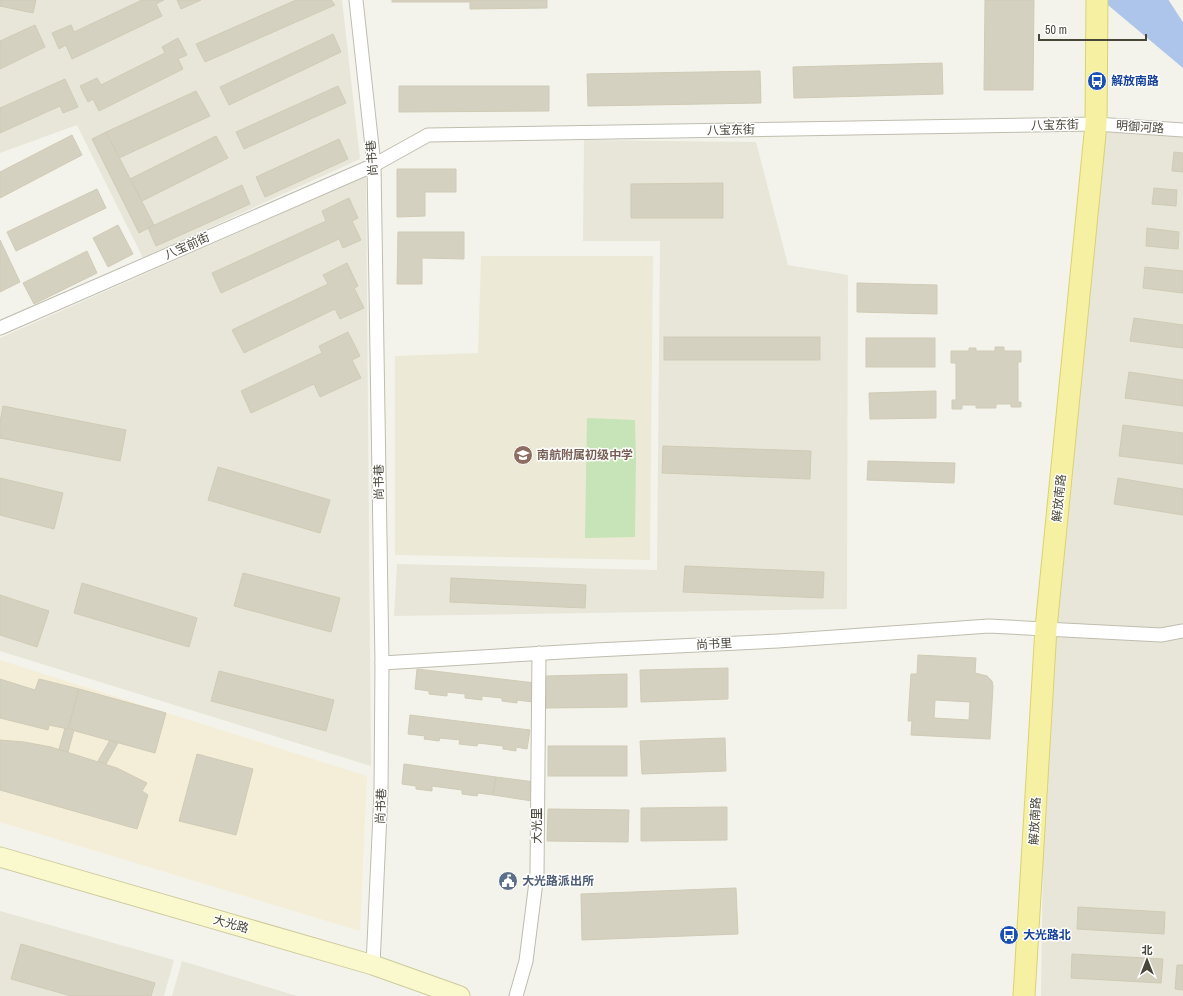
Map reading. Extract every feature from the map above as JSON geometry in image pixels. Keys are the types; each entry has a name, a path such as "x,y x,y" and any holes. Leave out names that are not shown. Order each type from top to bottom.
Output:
{"main road":[{"path":"1096,124 1097,0"}],"street":[{"name":"尚书巷","path":"356,0 374,165 382,663 382,792 372,965"},
{"name":"八宝东街","path":"374,165 428,135 1096,124"},
{"name":"明御河路","path":"1096,124 1183,130"},
{"name":"解放南路","path":"1024,996 1046,628 1096,124"},
{"name":"八宝前街","path":"0,328 374,165"},
{"name":"尚书里","path":"382,663 778,641 989,626 1161,635 1183,631"},
{"name":"大光里","path":"516,996 526,961 537,874 539,654"},
{"name":"大光路","path":"0,857 372,965 460,996"}],"shaded area":[{"path":"0,0 342,0 360,159 143,258 77,125 0,153"},
{"path":"1096,124 1183,130 1183,996 1041,996 1046,628"},
{"path":"584,140 756,142 788,265 848,275 847,609 394,616 397,564 657,570 660,241 583,241"},
{"path":"366,176 371,766 0,651 0,338"},
{"name":"南航附属初级中学","path":"481,256 653,256 650,560 395,555 395,356 478,353"},
{"path":"0,660 367,776 360,931 0,822"},
{"path":"0,911 174,960 164,996 0,996"},
{"path":"182,961 297,996 172,996"}],"green space":[{"path":"587,418 635,420 635,537 585,538"}],"water":[{"path":"1102,0 1152,0 1163,15 1183,35 1183,68"}],"building":[{"path":"0,0 36,0 33,13 0,6"},
{"path":"142,0 164,0 156,4 162,16 72,59 66,45 59,49 52,33 71,25 74,32"},
{"path":"177,0 201,0 181,9"},
{"path":"296,0 331,0 335,5 205,62 196,44"},
{"path":"392,0 470,0 470,2 392,2"},
{"path":"470,0 547,0 547,8 470,9"},
{"path":"985,0 1034,0 1033,90 984,90"},
{"path":"35,25 45,47 0,69 0,41"},
{"path":"333,34 341,52 229,105 220,87"},
{"path":"178,38 187,55 178,59 183,69 99,111 93,99 88,102 80,86 97,78 101,85 165,53 162,47"},
{"path":"942,63 943,94 794,98 793,67"},
{"path":"760,71 761,103 588,106 587,74"},
{"path":"65,79 78,107 63,113 60,106 0,133 0,108"},
{"path":"338,86 346,103 244,149 236,132"},
{"path":"399,86 549,86 549,111 399,112"},
{"path":"196,91 210,116 119,158 106,132"},
{"path":"106,132 154,225 139,233 92,139"},
{"path":"72,135 82,155 0,198 0,172"},
{"path":"216,136 228,158 142,201 130,179"},
{"path":"339,139 348,159 265,197 256,177"},
{"path":"1174,152 1183,153 1183,172 1172,171"},
{"path":"397,169 456,169 456,192 425,192 425,216 397,217"},
{"path":"723,183 723,218 631,218 631,184"},
{"path":"242,185 250,204 156,246 148,228"},
{"path":"1154,188 1177,190 1176,206 1152,204"},
{"path":"97,189 106,208 16,251 7,232"},
{"path":"349,198 358,218 352,221 361,240 343,248 339,239 221,293 212,273 326,221 322,211"},
{"path":"118,225 133,254 108,267 93,238"},
{"path":"1147,228 1179,232 1178,249 1146,246"},
{"path":"398,232 464,232 464,259 422,258 422,284 397,284"},
{"path":"0,240 20,282 0,292"},
{"path":"87,251 97,273 34,304 23,283"},
{"path":"347,263 358,286 354,288 364,308 340,319 335,309 244,353 232,330 328,284 323,275"},
{"path":"1145,267 1183,271 1183,293 1143,288"},
{"path":"857,283 937,285 937,314 857,312"},
{"path":"1134,318 1183,325 1183,348 1130,341"},
{"path":"348,332 360,356 352,360 361,378 320,397 314,384 251,413 241,391 322,353 319,346"},
{"path":"664,337 820,337 820,360 664,360"},
{"path":"866,338 935,338 935,367 866,367"},
{"path":"995,347 1004,347 1004,351 1021,351 1021,362 1018,362 1018,402 1021,402 1021,407 1011,407 1011,404 996,404 996,408 976,408 976,405 962,405 962,409 952,409 952,400 956,400 956,363 951,363 951,351 969,351 969,348 976,348 976,351 995,351"},
{"path":"1129,372 1183,380 1183,406 1125,398"},
{"path":"936,391 936,418 870,419 869,393"},
{"path":"3,406 126,430 120,461 0,438 0,422"},
{"path":"1123,425 1183,433 1183,464 1119,456"},
{"path":"663,446 811,451 810,479 662,473"},
{"path":"868,461 955,463 954,483 867,480"},
{"path":"218,467 330,500 320,533 208,500"},
{"path":"0,478 63,493 54,529 0,515"},
{"path":"1118,478 1183,489 1183,515 1114,504"},
{"path":"685,566 824,572 823,598 683,592"},
{"path":"243,573 340,598 331,632 234,606"},
{"path":"451,578 586,585 585,608 450,602"},
{"path":"82,583 197,618 189,647 74,613"},
{"path":"0,595 49,611 37,647 0,635"},
{"path":"918,655 976,658 975,673 987,676 992,681 993,686 990,739 911,735 912,721 908,721 911,674 917,674","holes":["935,700 970,702 969,720 934,718"]},
{"path":"728,668 728,699 641,702 640,670"},
{"path":"417,669 535,683 533,702 517,700 517,703 502,701 502,698 482,696 482,700 465,698 465,694 447,692 447,696 429,694 429,691 415,689"},
{"path":"219,671 334,700 326,731 211,701"},
{"path":"627,674 627,707 546,708 546,676"},
{"path":"0,679 35,690 39,679 79,689 68,729 49,725 48,730 0,718"},
{"path":"79,689 166,713 155,753 68,729"},
{"path":"410,715 530,730 527,749 516,747 516,751 503,749 503,746 478,743 477,746 459,744 460,740 440,738 439,741 424,739 425,736 408,734"},
{"path":"65,728 74,730 68,752 59,749"},
{"path":"725,738 726,771 642,774 640,741"},
{"path":"0,740 24,742 51,747 117,768 147,783 142,791 148,795 137,829 0,790"},
{"path":"110,740 118,743 106,764 98,761"},
{"path":"548,746 627,746 627,776 548,776"},
{"path":"197,754 253,769 236,835 179,821"},
{"path":"404,764 496,777 493,795 478,793 477,796 462,794 462,790 432,786 432,791 416,789 416,786 402,784"},
{"path":"496,777 535,782 532,801 493,795"},
{"path":"727,807 727,840 641,841 641,808"},
{"path":"548,809 629,810 628,842 547,841"},
{"path":"736,888 738,934 582,940 581,894"},
{"path":"1078,907 1165,912 1164,934 1077,929"},
{"path":"21,944 155,983 151,996 71,996 11,979"},
{"path":"1072,954 1163,959 1161,983 1071,978"},
{"path":"1177,965 1183,965 1183,990 1175,989"}],"waterway":[{"path":"1153,0 1183,46"}],"place":[{"name":"解放南路","path":"1097,81"},
{"name":"南航附属初级中学","path":"523,455"},
{"name":"大光路派出所","path":"508,881"},
{"name":"大光路北","path":"1009,935"}]}
